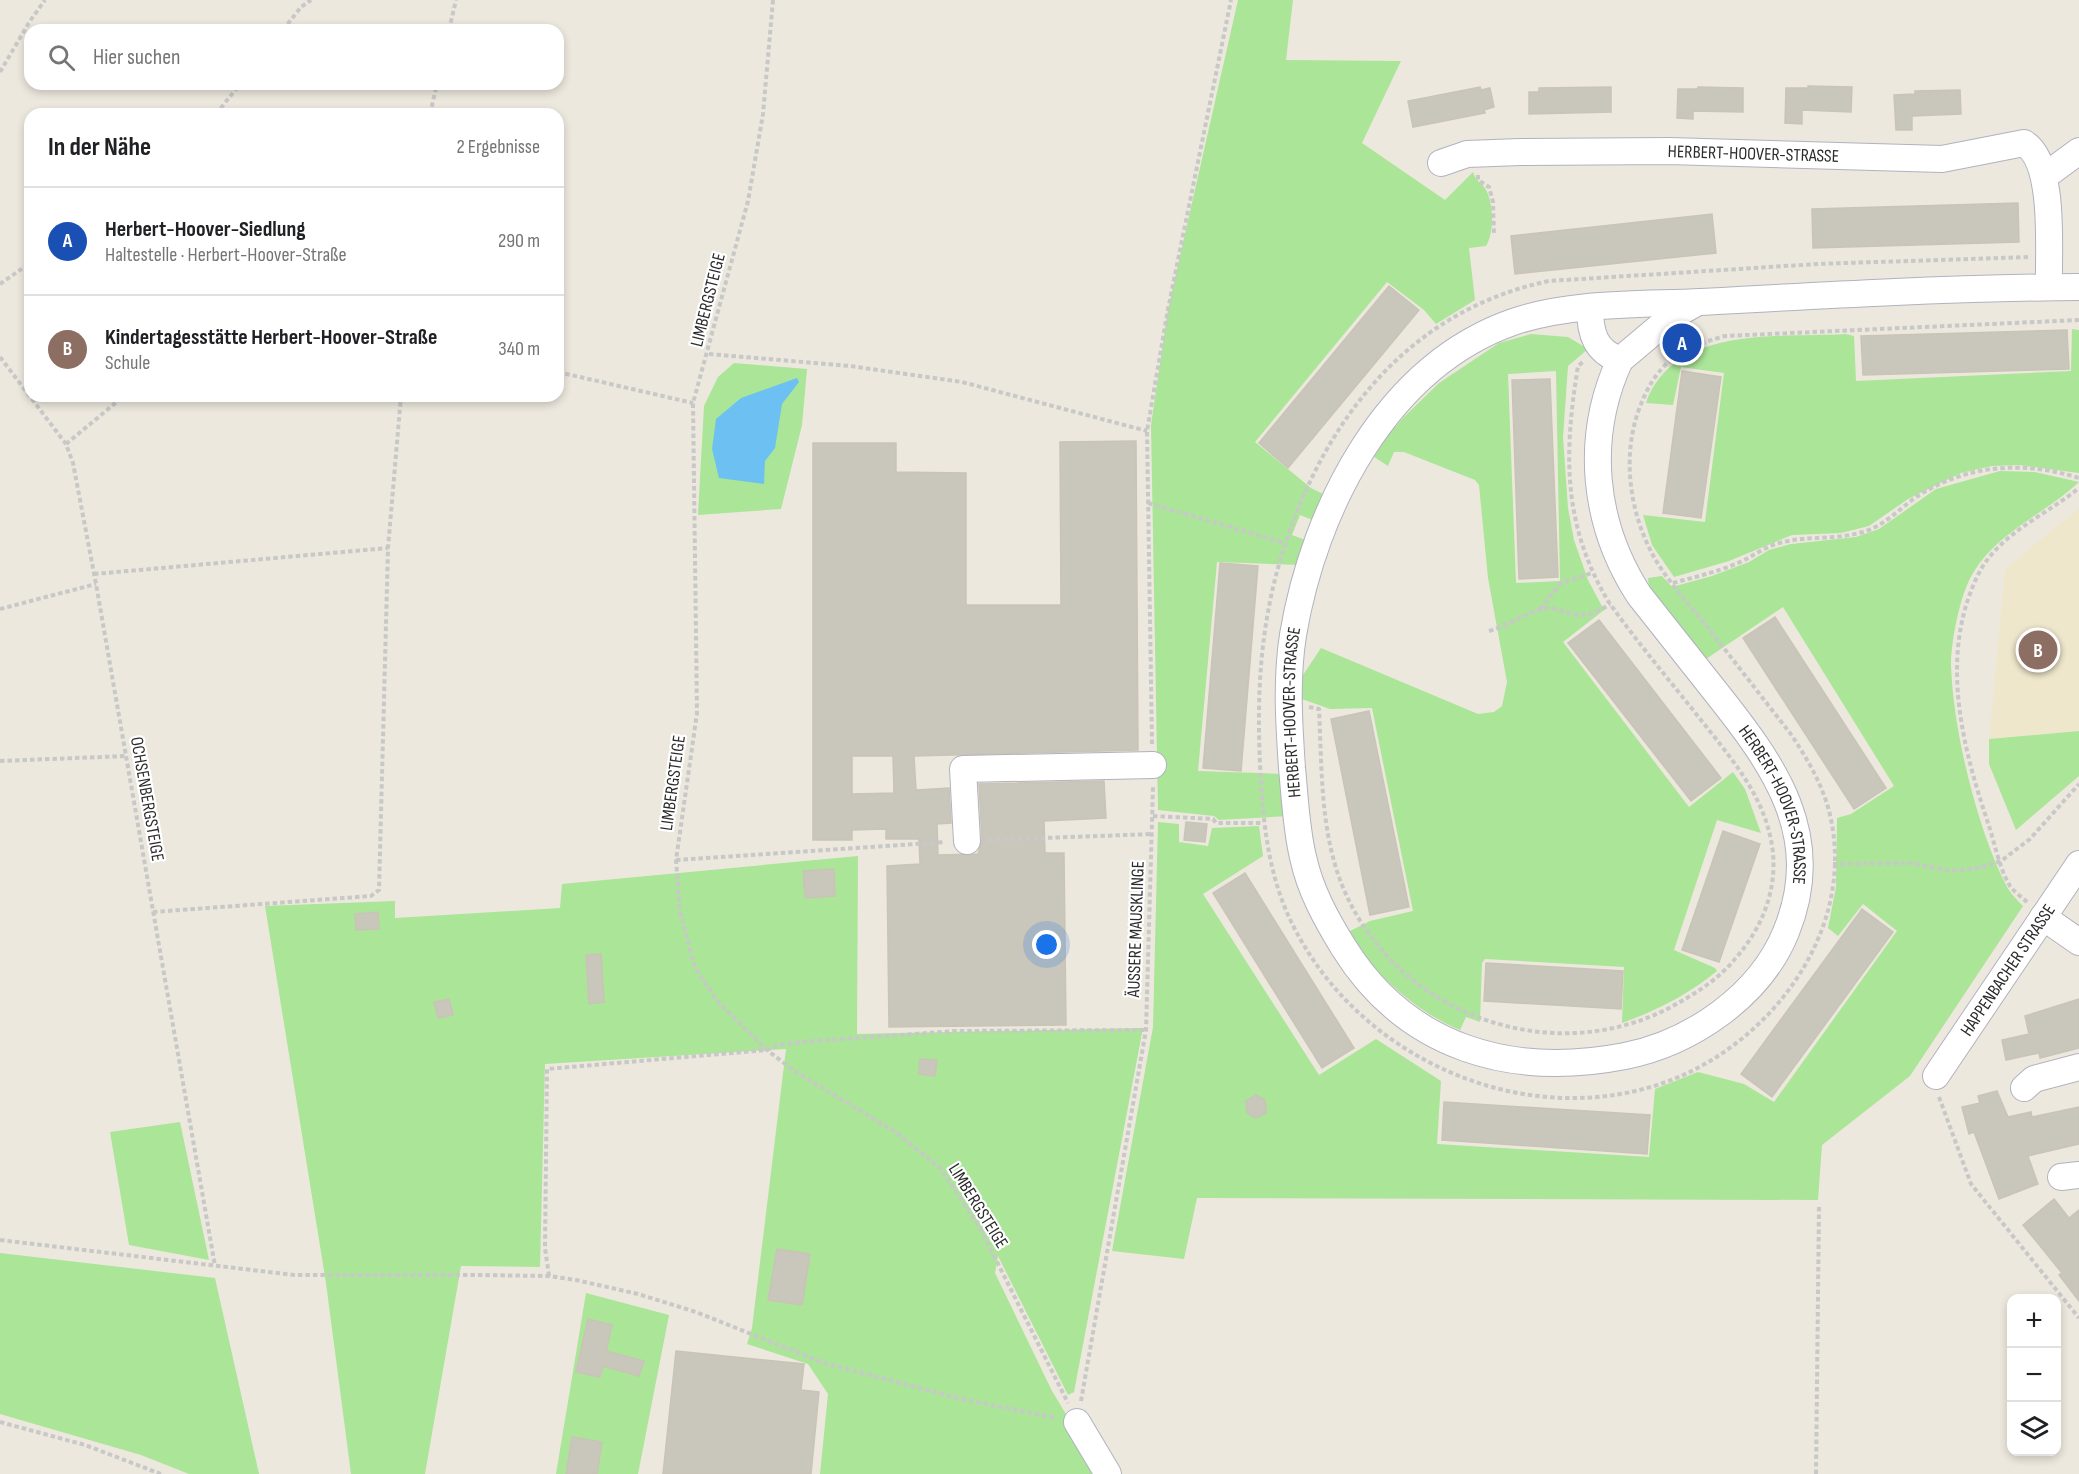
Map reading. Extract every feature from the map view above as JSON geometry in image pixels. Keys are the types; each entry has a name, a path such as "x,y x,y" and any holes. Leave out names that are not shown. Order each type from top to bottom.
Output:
{"street":[{"name":"HERBERT-HOOVER-STRASSE","path":"1441,163 1467,154 1532,152 1680,151 1942,159 2024,143 2036,152 2045,176 2049,287"},
{"path":"2045,176 2079,151"},
{"name":"HERBERT-HOOVER-STRASSE","path":"1697,302 1653,331 1609,355 1606,397 1598,450 1600,504 1611,542 1624,573 1639,596 1758,748 1782,788 1796,826 1800,845 1800,882 1791,922 1771,962 1742,996 1701,1025 1662,1046 1597,1060 1551,1063 1517,1061 1456,1046 1431,1033 1396,1008 1368,981 1352,961 1318,902 1302,854 1298,827 1288,702 1293,636 1313,553 1341,487 1377,428 1421,379 1471,342 1521,320 1590,308 1890,290 2079,287"},
{"path":"1590,308 1592,333 1609,355"},
{"path":"967,841 963,769 1153,765"},
{"name":"HAPPENBACHER STRASSE","path":"1936,1076 2079,864"},
{"path":"2043,917 2079,942"},
{"path":"2024,1088 2034,1079 2079,1067"},
{"path":"1077,1422 1108,1474"}],"path":[{"path":"28,24 45,0"},
{"path":"288,24 301,7 311,0"},
{"path":"450,24 456,0"},
{"name":"LIMBERGSTEIGE","path":"773,0 763,114 748,201 709,354 693,403 697,713 676,860 681,912 695,968 718,1002 767,1050 793,1070 897,1133 941,1169 980,1228 1077,1422"},
{"name":"ÄUSSERE MAUSKLINGE","path":"1077,1422 1092,1350 1146,1030 1153,834 1147,431 1168,309 1232,0"},
{"path":"0,72 24,31"},
{"path":"221,108 235,90"},
{"path":"431,108 435,90"},
{"path":"1478,180 1489,187 1493,202 1494,235"},
{"path":"0,284 24,266"},
{"path":"709,354 850,366 962,382 1147,431"},
{"path":"1288,702 1319,709 1325,815 1334,863 1343,887 1364,926 1400,969 1444,1002 1487,1022 1545,1033 1572,1034 1612,1030 1634,1024 1674,1006 1722,975 1753,939 1768,904 1774,861 1767,824 1750,786 1610,604 1592,573 1575,527 1568,458 1578,366 1609,355"},
{"name":"OCHSENBERGSTEIGE","path":"0,357 24,389"},
{"path":"564,373 693,403"},
{"name":"OCHSENBERGSTEIGE","path":"34,402 66,444 73,463 127,756 215,1266"},
{"path":"66,444 117,402"},
{"path":"153,912 372,896 380,890 387,548 400,402"},
{"path":"1673,583 1725,568 1778,543 1843,537 1869,530 1881,524 1919,495 1962,474 1992,468 2020,467 2079,478"},
{"path":"2043,917 2010,886 1970,767 1957,690 1956,653 1971,594 1980,572 1999,547 2079,489"},
{"path":"1148,504 1285,543"},
{"path":"94,574 387,548"},
{"path":"1489,631 1539,610 1562,583 1592,573"},
{"path":"0,609 96,585"},
{"path":"1539,610 1579,617 1594,615 1610,604"},
{"path":"0,761 127,756"},
{"path":"1833,864 1912,863 1950,871 1979,868 2001,861 2030,839 2079,784"},
{"path":"1153,816 1213,819 1216,823 1263,823"},
{"path":"676,860 967,841 1153,834"},
{"path":"549,1276 545,1248 548,1069 767,1050 778,1045 801,1042 956,1031 1146,1030"},
{"path":"1936,1076 1939,1097 1971,1184 2079,1318"},
{"path":"1816,1474 1819,1206"},
{"path":"0,1240 294,1275 549,1276 638,1294 696,1312 824,1363 962,1399 1077,1422"},
{"path":"0,1422 74,1442 161,1474"}],"shaded area":[{"path":"2079,508 2079,731 1989,739 2005,569"}],"green space":[{"path":"1238,0 1293,0 1286,60 1401,61 1362,143 1445,200 1473,172 1489,196 1492,218 1486,246 1469,248 1475,300 1436,324 1424,310 1387,282 1255,442 1311,488 1327,496 1315,521 1300,515 1292,535 1308,541 1301,565 1217,562 1198,771 1283,774 1288,816 1219,820 1214,816 1158,810 1151,425 1168,309"},
{"path":"2072,329 2079,330 2079,473 2019,465 1992,466 1961,473 1908,499 1869,526 1841,533 1792,535 1729,561 1674,577 1652,545 1643,515 1705,522 1724,373 1681,367 1673,405 1646,403 1660,378 1680,360 1704,348 1731,341 1761,337 1846,334 1854,336 1856,381 2071,371"},
{"path":"1531,334 1568,337 1588,349 1568,366 1563,437 1568,508 1574,540 1588,580 1604,610 1563,642 1689,807 1733,772 1745,789 1761,833 1717,820 1674,950 1715,968 1717,971 1672,1001 1622,1023 1624,967 1485,959 1482,963 1480,1022 1466,1017 1460,1030 1426,1012 1411,1001 1369,963 1344,934 1370,921 1413,911 1372,708 1330,709 1299,698 1303,675 1321,648 1478,714 1494,712 1502,706 1507,682 1488,578 1479,485 1475,480 1404,452 1394,452 1388,466 1371,455 1404,417 1439,383 1499,343","holes":["1556,371 1560,581 1516,583 1508,374"]},
{"path":"734,363 807,369 802,425 781,509 698,515 704,406 718,377"},
{"path":"2000,471 2035,472 2079,482 2009,534 1983,558 1964,593 1953,643 1951,665 1956,719 1968,778 1995,862 2008,888 2023,906 1910,1076 1822,1145 1818,1200 1197,1198 1184,1259 1112,1251 1153,1027 1158,822 1179,824 1179,842 1208,846 1212,828 1259,826 1263,856 1203,894 1319,1075 1376,1039 1441,1081 1437,1144 1649,1157 1655,1089 1698,1072 1744,1084 1774,1102 1897,931 1863,904 1838,936 1828,928 1836,887 1837,818 1851,814 1894,786 1783,607 1706,659 1649,588 1648,578 1662,576 1672,587 1712,576 1749,562 1769,550 1791,544 1856,537 1879,529 1936,489"},
{"path":"2079,731 2079,776 2016,830 1989,764 1989,739"},
{"path":"858,856 857,1034 1143,1028 1074,1392 1068,1395 998,1256 995,1273 1052,1391 1102,1474 820,1474 828,1394 808,1364 747,1344 752,1328 786,1049 545,1064 540,1267 461,1266 425,1474 351,1474 326,1283 265,906 395,901 395,918 560,908 562,884"},
{"path":"180,1122 209,1260 129,1245 110,1132"},
{"path":"0,1253 215,1278 259,1474 189,1474 141,1455 0,1414"},
{"path":"586,1293 669,1315 638,1474 556,1474"}],"water":[{"path":"797,378 799,382 782,404 775,448 765,461 764,484 719,478 712,449 716,419 741,398"}],"building":[{"path":"1808,86 1852,87 1851,112 1802,110 1802,124 1785,123 1786,88 1808,88"},
{"path":"1480,87 1481,90 1490,88 1494,107 1484,110 1485,113 1413,127 1408,101"},
{"path":"1611,87 1611,112 1529,114 1529,92 1539,92 1539,88"},
{"path":"1698,87 1743,88 1743,112 1693,111 1693,119 1677,118 1678,89 1698,89"},
{"path":"1960,90 1961,114 1912,116 1912,130 1896,130 1894,95 1915,94 1915,91"},
{"path":"2018,203 2019,242 1813,248 1812,209"},
{"path":"1712,214 1716,253 1515,274 1511,236"},
{"path":"1389,286 1419,310 1288,468 1259,443"},
{"path":"2067,330 2069,369 1863,375 1861,336"},
{"path":"1682,371 1721,377 1701,518 1663,513"},
{"path":"1550,379 1558,577 1519,579 1512,380"},
{"path":"1136,441 1138,750 914,756 916,790 949,788 951,823 937,824 938,855 978,854 982,840 979,784 1104,781 1106,818 1044,821 1045,853 1064,853 1066,1025 889,1027 887,866 920,864 919,839 886,839 886,829 852,830 852,840 813,840 813,443 896,443 896,472 966,473 966,605 1061,605 1060,442","holes":["852,756 893,756 894,793 852,794"]},
{"path":"1220,563 1258,566 1241,771 1203,768"},
{"path":"1775,617 1886,788 1854,809 1743,638"},
{"path":"1599,620 1721,778 1691,801 1568,643"},
{"path":"1369,711 1409,907 1370,915 1331,719"},
{"path":"1186,822 1207,824 1205,842 1184,840"},
{"path":"1723,831 1760,844 1719,962 1682,950"},
{"path":"834,869 835,896 805,898 803,871"},
{"path":"1245,873 1354,1048 1322,1068 1213,893"},
{"path":"1862,909 1893,932 1772,1097 1741,1074"},
{"path":"378,912 379,929 356,930 355,914"},
{"path":"601,954 604,1002 589,1004 586,955"},
{"path":"1486,963 1623,971 1621,1009 1484,1001"},
{"path":"449,999 453,1015 438,1018 434,1002"},
{"path":"2079,999 2079,1048 2040,1058 2039,1053 2006,1060 2002,1040 2029,1034 2025,1016"},
{"path":"920,1059 937,1060 935,1076 919,1074"},
{"path":"1997,1091 2008,1117 2031,1112 2032,1117 2079,1107 2079,1144 2028,1156 2038,1184 1999,1199 1974,1132 1969,1134 1962,1107 1980,1103 1978,1096"},
{"path":"1256,1095 1265,1100 1266,1113 1256,1118 1247,1113 1246,1101"},
{"path":"1444,1102 1650,1115 1647,1154 1442,1140"},
{"path":"2054,1199 2069,1218 2079,1210 2079,1301 2059,1275 2062,1273 2023,1225"},
{"path":"777,1249 810,1254 802,1305 768,1300"},
{"path":"588,1319 612,1325 606,1351 644,1361 639,1376 603,1366 600,1377 576,1372"},
{"path":"676,1351 804,1364 801,1390 819,1392 811,1474 663,1474"},
{"path":"572,1437 602,1442 597,1474 566,1474"}],"place":[{"name":"Herbert-Hoover-Siedlung","path":"1682,343"},
{"name":"Kindertagesstätte Herbert-Hoover-Straße","path":"2038,650"}]}
